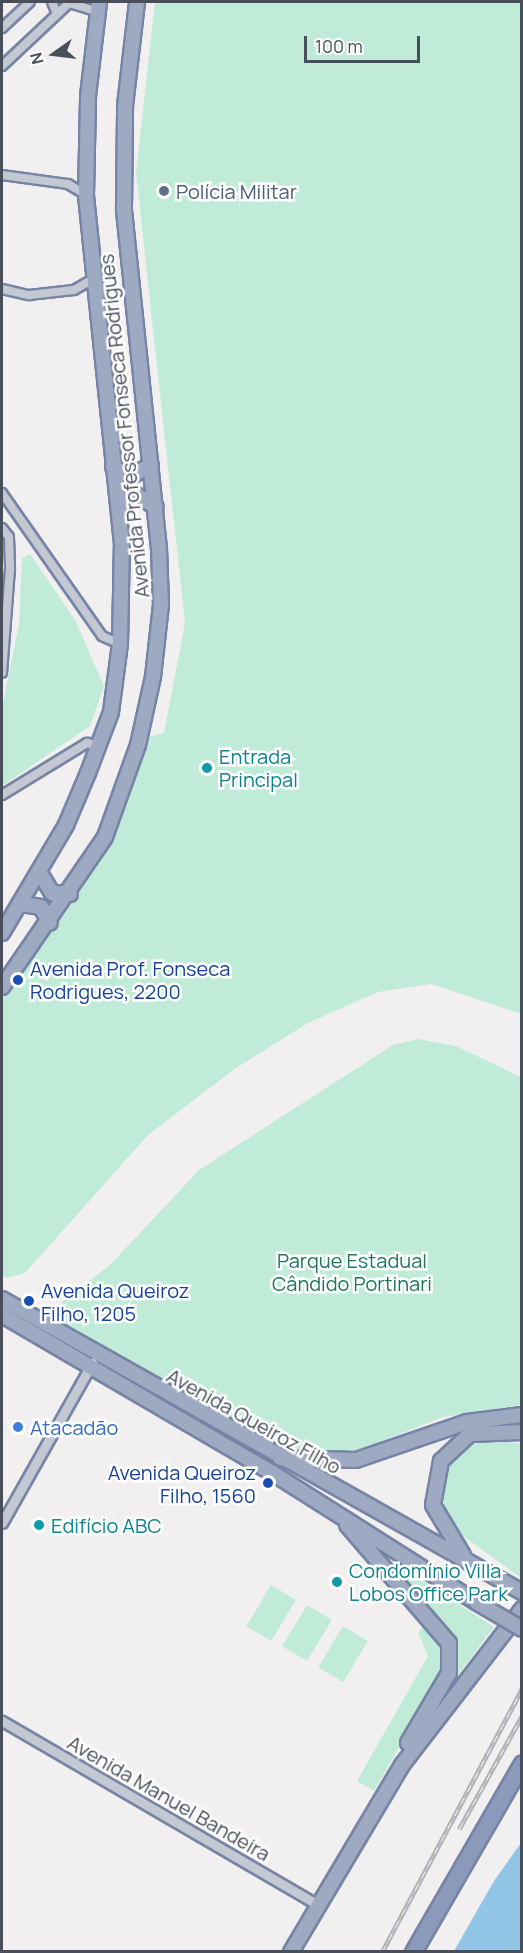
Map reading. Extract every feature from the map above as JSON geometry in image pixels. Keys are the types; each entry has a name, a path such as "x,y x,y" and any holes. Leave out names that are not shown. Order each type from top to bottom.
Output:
{"highway":[{"name":"Avenida Professor Fonseca Rodrigues","path":"2,987 70,894 105,837 142,729 161,605 156,507 124,209 125,106 137,2"},
{"name":"Avenida Professor Fonseca Rodrigues","path":"2,933 40,873 99,746 111,712 120,644 118,506 92,280 86,195 99,7"},
{"path":"113,467 130,477 151,465"},
{"path":"118,506 136,495 156,507"},
{"path":"40,873 52,893 70,894"},
{"path":"22,904 42,907 50,923"},
{"name":"Avenida Queiroz Filho","path":"2,1299 93,1361 522,1629"},
{"name":"Avenida Queiroz Filho","path":"2,1315 278,1458 522,1592"},
{"path":"278,1458 363,1458 467,1422 522,1415"},
{"path":"469,1561 437,1515 435,1474 460,1439 486,1430 522,1432"},
{"path":"343,1518 439,1628 451,1651 449,1673 404,1749 402,1765"},
{"path":"291,1952 402,1765 522,1608"},
{"path":"412,1952 522,1763"}],"street":[{"path":"2,28 30,2"},
{"path":"52,2 57,14"},
{"path":"2,66 57,14 77,2 99,7"},
{"path":"2,175 68,184 86,195"},
{"path":"2,289 28,295 74,290 92,280"},
{"path":"2,493 102,636 120,644"},
{"path":"2,528 9,537 10,568 2,674"},
{"path":"2,795 87,743 99,746"},
{"path":"2,1523 93,1361"},
{"name":"Avenida Manuel Bandeira","path":"2,1721 318,1905"}],"green space":[{"path":"155,2 521,2 521,1014 431,984 378,992 308,1023 236,1068 148,1135 25,1273 7,1278 2,1276 2,993 117,827 144,738 164,733 185,623 136,173"},
{"path":"30,554 75,620 104,686 90,726 2,786 2,708 19,624 22,558"},
{"name":"Parque Estadual Cândido Portinari","path":"418,1039 456,1046 521,1077 521,1405 443,1417 359,1450 307,1453 273,1446 59,1323 62,1302 110,1265 199,1170 393,1045"},
{"path":"491,1440 521,1444 521,1578 459,1533 444,1505 444,1473 453,1460 474,1444"},
{"path":"391,1560 494,1627 457,1676 455,1638"},
{"path":"271,1585 296,1600 271,1641 246,1626"},
{"path":"307,1605 332,1620 307,1661 282,1646"},
{"path":"427,1622 442,1644 444,1669 374,1791 357,1781 428,1656 418,1633"},
{"path":"343,1626 368,1641 343,1682 318,1667"}],"water":[{"path":"521,1843 521,1951 454,1951 494,1881"}],"railway":[{"path":"382,1952 522,1689"},
{"path":"459,1829 522,1716"}],"place":[{"name":"Polícia Militar","path":"164,191"},
{"name":"Entrada Principal","path":"207,768"},
{"name":"Avenida Prof. Fonseca Rodrigues, 2200","path":"18,980"},
{"name":"Avenida Queiroz Filho, 1205","path":"29,1301"},
{"name":"Atacadão","path":"18,1427"},
{"name":"Avenida Queiroz Filho, 1560","path":"268,1483"},
{"name":"Edifício ABC","path":"39,1525"},
{"name":"Condomínio Villa Lobos Office Park","path":"337,1582"}]}
